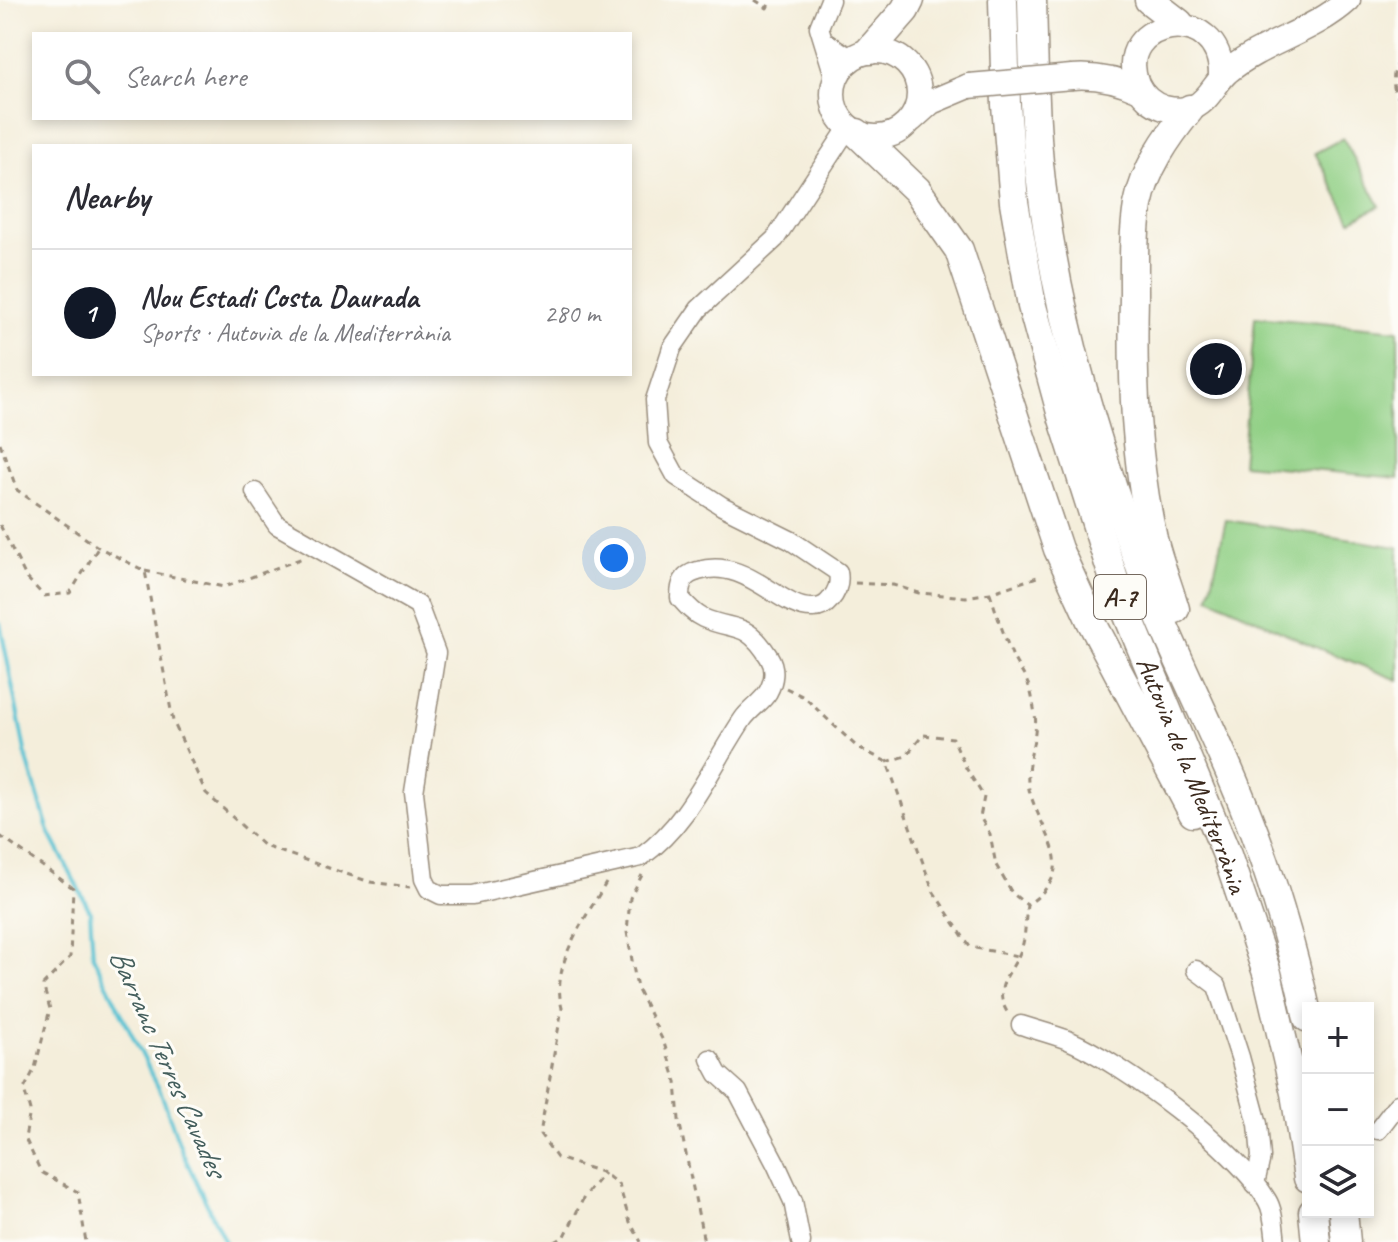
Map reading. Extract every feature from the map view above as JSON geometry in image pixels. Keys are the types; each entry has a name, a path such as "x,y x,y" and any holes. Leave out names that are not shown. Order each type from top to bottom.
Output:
{"highway":[{"path":"860,54 905,10 910,0"},
{"name":"Autovia de la Mediterrània","path":"1003,0 1006,105 1014,202 1032,306 1062,416 1117,589 1227,855 1267,973 1295,1093 1303,1146"},
{"name":"Autovia de la Mediterrània","path":"1032,0 1035,106 1044,205 1062,309 1091,416 1143,574 1262,855 1295,958 1305,1002"},
{"path":"1149,0 1179,23"},
{"path":"1190,109 1156,157 1138,204 1132,368 1138,447 1153,540 1206,696 1211,731"},
{"path":"853,130 917,190 959,250 1058,549 1091,621 1215,857 1255,976 1302,1165"},
{"path":"1314,1218 1316,1242"},
{"path":"1344,1218 1346,1242"}],"main road":[{"path":"1139,45 1134,60 1134,75 1140,90 1161,107 1190,109 1203,101 1236,65 1348,0"},
{"path":"1081,76 1119,60 1149,33 1163,25 1179,23 1195,27 1208,36 1250,47 1284,39"},
{"path":"1208,36 1219,53 1221,78"},
{"path":"911,120 918,107 918,79 900,56 885,51 860,54 835,79 832,92 834,105 853,130 872,137 887,136 900,130 931,102 969,86"},
{"path":"911,67 942,81 969,86 1081,76 1121,82 1140,90"}],"street":[{"path":"830,0 819,20 835,79"},
{"path":"823,40 860,54"},
{"path":"255,492 277,525 418,605 436,653 414,792 424,879 429,889 441,895 473,895 641,857 661,843 682,819 745,717 768,693 774,675 772,660 753,637 742,628 704,618 690,610 680,598 680,583 689,574 704,569 719,569 762,582 794,604 812,609 825,605 840,582 838,572 817,556 766,526 722,506 676,476 658,443 655,400 672,348 699,309 775,239 853,130"},
{"path":"1196,970 1217,986 1240,1057 1258,1124 1261,1157 1255,1184"},
{"path":"1021,1025 1069,1041 1126,1073 1201,1128 1232,1157 1269,1203 1276,1242"},
{"path":"710,1059 718,1074 738,1092 776,1164 793,1201 801,1242"},
{"path":"1378,1130 1398,1104"}],"path":[{"path":"755,0 767,8 771,0"},
{"path":"1398,61 1394,69 1395,93 1398,97"},
{"path":"0,443 17,490 98,547 145,571 224,587 323,551"},
{"path":"0,525 26,577 44,596 70,593 98,547"},
{"path":"145,571 173,721 206,793 264,846 370,882 429,889"},
{"path":"840,582 893,585 939,596 966,597 990,593 1040,576"},
{"path":"990,593 1015,661 1029,684 1036,740 1028,771 1029,792 1055,850 1057,871 1040,896 1027,905 1021,952 1002,985 1002,1004 1021,1025"},
{"path":"772,681 804,697 857,747 887,762 933,891 960,934 970,947 1018,956"},
{"path":"887,762 906,756 923,735 953,738 966,768 984,797 980,817 990,834 996,865 1012,893 1027,905"},
{"path":"0,836 73,888 70,957 43,985 50,1009 35,1068 24,1089 30,1111 25,1138 41,1172 78,1192 86,1242"},
{"path":"648,852 644,871 630,898 627,932 637,988 664,1043 676,1082 679,1120 704,1242"},
{"path":"617,863 569,947 558,994 562,1008 540,1134 557,1158 604,1173 619,1185 630,1222 641,1242"},
{"path":"555,1242 565,1236 584,1197 604,1173"}],"green space":[{"path":"1343,138 1380,206 1351,221 1315,153"},
{"path":"1255,317 1398,330 1398,478 1242,464"},
{"path":"1226,520 1398,547 1398,680 1313,646 1209,597"}],"waterway":[{"name":"Barranc Terres Cavades","path":"0,623 26,756 49,832 90,911 93,956 161,1093 183,1154 225,1242"}],"place":[{"name":"Nou Estadi Costa Daurada","path":"1216,369"}]}
